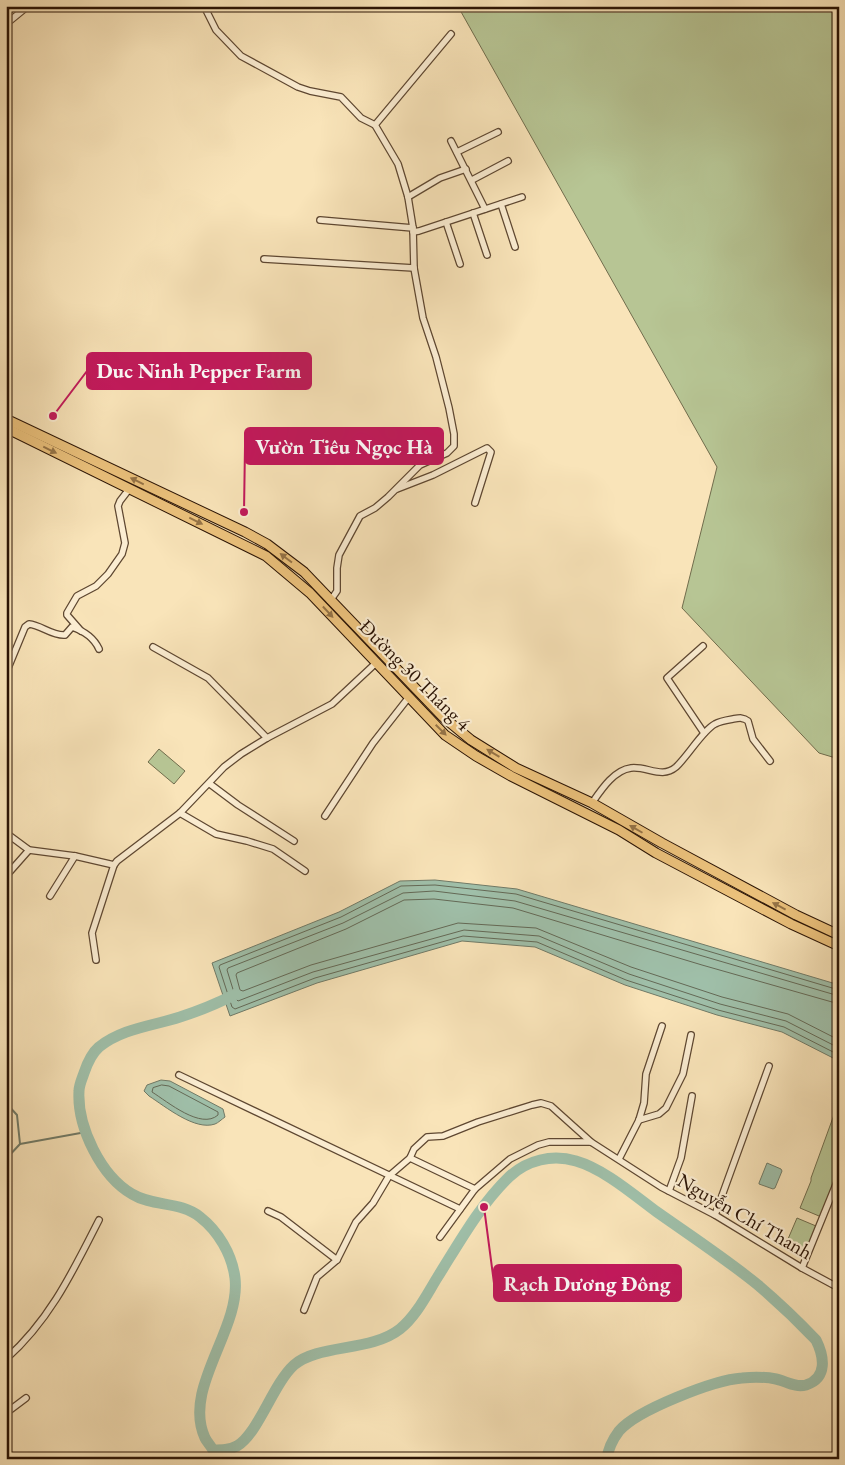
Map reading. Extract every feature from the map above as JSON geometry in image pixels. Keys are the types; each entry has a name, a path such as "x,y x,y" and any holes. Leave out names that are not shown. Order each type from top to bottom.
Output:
{"main road":[{"name":"Đường 30 Tháng 4","path":"6,419 161,498 266,556 310,593 379,660 442,716 471,740 516,768 592,803 662,844 796,915 839,935"},
{"name":"Đường 30 Tháng 4","path":"6,428 130,488 161,498 245,532 267,544 304,572 408,697 445,734 476,756 511,776 612,826 656,853 791,924 839,946"},
{"path":"239,542 245,532"},
{"path":"511,776 516,768"},
{"path":"656,853 662,844"},
{"path":"791,924 796,915"}],"street":[{"path":"6,24 28,6"},
{"path":"204,6 216,30 241,56 298,87 341,97 360,118 375,125 398,164 408,197 413,230 414,268 423,318 436,357 449,408 454,441 452,450 420,465 375,508 360,516 339,555 336,576 337,591 330,601"},
{"path":"375,125 452,34"},
{"path":"457,152 498,132"},
{"path":"451,141 485,209"},
{"path":"472,180 508,161"},
{"path":"408,197 440,178 466,169"},
{"path":"320,220 413,230 446,222 522,197"},
{"path":"501,204 515,247"},
{"path":"473,213 487,255"},
{"path":"446,222 460,264"},
{"path":"264,259 414,268"},
{"path":"395,490 487,448 491,452 475,502"},
{"path":"99,650 96,643 81,631 67,615 67,612 77,596 96,586 108,574 122,554 125,543 118,506 130,488"},
{"path":"6,673 27,624 31,623 62,636 72,627 81,631"},
{"path":"703,646 668,678 704,733"},
{"path":"153,647 208,678 267,738"},
{"path":"96,960 92,933 114,866 123,856 180,813 235,759 267,738 332,704 379,660"},
{"path":"325,816 373,743 408,697"},
{"path":"592,803 608,782 625,769 633,768 659,773 674,769 691,752 704,733 712,725 719,722 746,718 753,739 770,761"},
{"path":"210,784 238,805 294,841"},
{"path":"180,813 216,834 273,849 306,871"},
{"path":"6,833 29,850 75,856 114,866"},
{"path":"6,876 29,850"},
{"path":"50,896 75,856"},
{"path":"619,1159 639,1120 644,1104 646,1074 662,1026"},
{"path":"639,1120 659,1114 666,1108 683,1074 691,1035"},
{"path":"715,1215 769,1066"},
{"path":"179,1075 460,1209"},
{"path":"669,1191 681,1158 692,1096"},
{"name":"Nguyễn Chí Thanh","path":"337,1260 356,1222 373,1203 389,1176 410,1158 414,1149 427,1137 444,1136 478,1122 541,1103 551,1106 591,1142 661,1187 715,1215 802,1268 839,1288"},
{"path":"440,1237 475,1189 510,1159 538,1145 557,1141 591,1142"},
{"path":"410,1158 475,1189"},
{"path":"802,1268 839,1177"},
{"path":"268,1211 281,1217 337,1260 317,1277 304,1310"},
{"path":"6,1359 25,1342 59,1297 99,1220"},
{"path":"6,1413 26,1398"}],"shaded area":[{"path":"462,6 839,6 839,759 819,753 682,608 717,467 460,10"},
{"path":"159,749 185,771 174,784 148,762"},
{"path":"839,1101 839,1173 823,1213 819,1216 800,1208"},
{"path":"797,1218 817,1228 805,1258 785,1246"}],"water":[{"path":"435,880 517,889 836,984 839,986 839,1061 782,1032 717,1015 625,985 535,947 462,941 317,983 230,1016 212,963 339,912 400,881"},
{"path":"161,1080 170,1081 223,1109 225,1117 216,1123 207,1125 190,1121 172,1112 144,1091 147,1085"},
{"path":"767,1163 782,1171 773,1189 759,1184"}],"waterway":[{"path":"236,994 194,1012 138,1028 108,1041 96,1049 90,1059 79,1091 79,1105 87,1135 101,1163 110,1175 121,1186 140,1198 184,1208 200,1217 213,1229 231,1260 235,1278 230,1318 206,1379 201,1399 200,1419 205,1438 213,1450 231,1448 245,1440 259,1420 286,1373 304,1358 330,1350 375,1341 388,1336 406,1324 425,1299 470,1225 498,1188 524,1166 540,1160 558,1158 576,1161 608,1176 746,1275 816,1340 822,1359 821,1372 818,1377 806,1385 794,1385 768,1378 742,1378 714,1384 677,1397 628,1423 615,1437 607,1459"},
{"path":"6,1103 17,1115 20,1144"},
{"path":"6,1159 20,1144 86,1132"},
{"path":"213,1450 215,1459"}],"place":[{"name":"Duc Ninh Pepper Farm","path":"53,416"},
{"name":"Vườn Tiêu Ngọc Hà","path":"244,512"},
{"name":"Rạch Dương Đông","path":"484,1207"}]}
